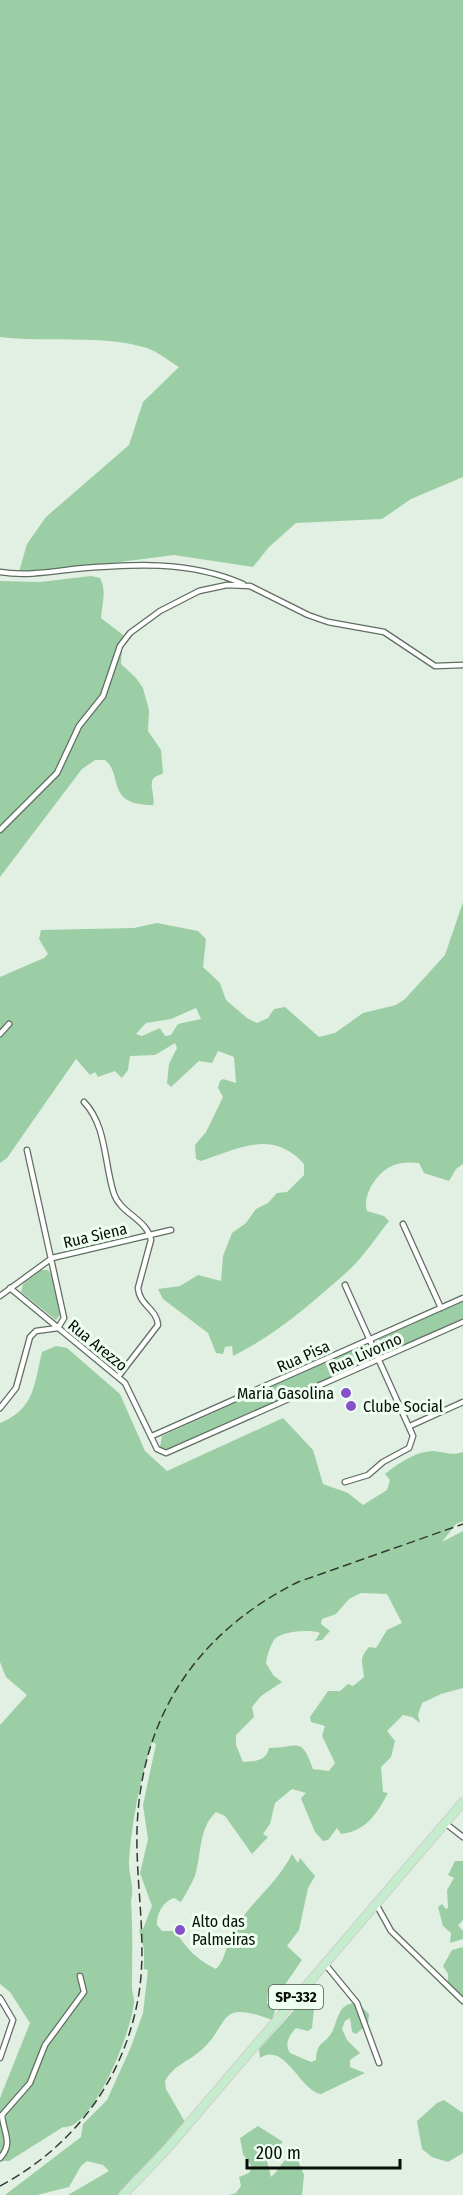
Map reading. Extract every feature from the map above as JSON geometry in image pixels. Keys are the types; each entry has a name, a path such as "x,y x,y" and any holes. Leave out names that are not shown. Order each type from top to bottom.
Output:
{"main road":[{"name":"SP-332","path":"124,2194 167,2150 463,1802"}],"street":[{"path":"0,572 18,575 87,568 173,565 220,574 259,589 308,615 328,622 384,632 435,666 463,665"},
{"path":"0,830 57,773 79,726 103,696 120,646 130,633 160,611 199,591 227,585 245,585"},
{"path":"0,1034 9,1024"},
{"path":"84,1102 100,1132 118,1203 140,1221 150,1235 151,1249 138,1288 138,1296 155,1314 158,1326 118,1377"},
{"path":"0,1408 16,1388 30,1337 36,1331 58,1328 63,1322 52,1257 27,1150"},
{"path":"403,1224 441,1308"},
{"name":"Rua Siena","path":"0,1296 52,1257 171,1230"},
{"path":"345,1285 410,1426 413,1440 409,1448 389,1458 369,1475 345,1482"},
{"name":"Rua Arezzo","path":"10,1288 130,1389 152,1436"},
{"name":"Rua Pisa","path":"152,1436 463,1298"},
{"name":"Rua Livorno","path":"152,1436 158,1449 170,1452 463,1322"},
{"path":"410,1426 463,1402"},
{"path":"445,1823 463,1837"},
{"path":"376,1904 391,1931 463,2001"},
{"path":"324,1964 357,2003 379,2063"},
{"path":"0,2158 6,2151 8,2142 2,2115 30,2084 45,2045 84,1992 80,1976"},
{"path":"0,1998 13,2020 0,2058"}],"green space":[{"path":"0,0 463,0 463,477 411,499 382,519 296,523 269,547 253,567 174,555 18,575 27,544 46,517 129,445 143,402 179,367 147,348 130,344 112,341 0,337"},
{"path":"91,576 100,578 102,583 104,593 101,618 123,635 121,664 143,688 149,710 148,731 161,750 163,773 152,780 153,805 138,804 122,795 111,767 105,760 95,760 82,769 0,877 0,581 40,582"},
{"path":"463,902 463,1164 456,1169 449,1181 424,1173 419,1163 397,1164 382,1172 369,1191 367,1211 384,1216 389,1221 364,1254 348,1271 294,1317 233,1356 232,1346 225,1347 223,1354 216,1353 208,1333 163,1299 158,1289 180,1286 198,1275 221,1281 223,1256 232,1233 246,1223 256,1209 268,1203 277,1193 287,1192 304,1175 304,1164 292,1153 268,1144 242,1147 201,1161 196,1159 195,1145 206,1132 223,1097 218,1088 220,1081 223,1079 236,1083 234,1057 218,1051 212,1063 199,1061 171,1087 167,1083 169,1064 177,1048 175,1043 155,1055 130,1056 128,1070 122,1078 115,1071 98,1077 95,1072 90,1075 76,1059 7,1158 0,1163 0,977 44,958 48,954 39,939 41,930 134,928 157,923 198,931 206,939 203,967 220,983 226,1000 247,1018 257,1023 268,1018 274,1009 285,1007 319,1037 335,1033 363,1013 396,1005 405,999 445,955","holes":["196,1008 201,1019 178,1024 171,1035 165,1036 160,1028 142,1036 136,1034 146,1023 171,1019"]},
{"path":"41,1270 48,1270 52,1275 60,1315 56,1320 21,1292 23,1284"},
{"path":"463,1301 463,1318 386,1353 379,1349 379,1339"},
{"path":"363,1345 370,1348 373,1354 371,1359 168,1450 160,1447 162,1436"},
{"path":"56,1346 67,1348 120,1394 145,1451 167,1471 283,1418 313,1450 323,1484 348,1493 363,1505 387,1490 390,1480 385,1474 408,1458 434,1451 452,1454 463,1452 463,1521 456,1524 442,1542 463,1531 463,1688 441,1694 422,1703 418,1715 420,1723 412,1717 403,1715 387,1731 395,1741 391,1757 381,1767 383,1792 388,1793 364,1826 341,1834 337,1828 328,1840 323,1841 315,1832 302,1801 301,1798 306,1793 292,1789 275,1803 270,1824 263,1834 268,1837 252,1854 225,1816 216,1812 210,1819 203,1834 192,1883 181,1902 174,1898 164,1905 159,1913 157,1925 162,1931 175,1931 193,1953 216,1969 240,1922 279,1875 292,1854 298,1863 300,1858 315,1876 308,1888 299,1930 287,1946 302,1960 284,1986 268,1992 267,2003 275,2011 272,2020 254,2014 232,2013 199,2052 168,2076 165,2081 166,2089 185,2122 157,2158 135,2175 121,2195 68,2195 109,2171 103,2165 87,2161 81,2166 69,2187 37,2195 5,2195 81,2137 83,2124 107,2100 131,2047 143,2013 148,1970 144,1969 144,1949 139,1930 143,1929 152,1906 140,1873 148,1839 143,1805 156,1744 152,1742 137,1800 129,1860 132,1890 134,2001 127,2033 109,2076 86,2113 74,2124 63,2127 9,2161 0,2161 0,2098 30,2023 10,1992 0,1984 0,1725 27,1695 6,1677 0,1662 0,1423 12,1417 27,1403 42,1352","holes":["361,1593 387,1594 402,1623 387,1630 376,1648 369,1647 363,1655 364,1677 353,1686 348,1684 340,1691 328,1691 310,1717 311,1722 325,1726 322,1736 335,1763 329,1771 313,1769 305,1751 297,1746 269,1748 262,1758 243,1762 236,1745 236,1735 254,1717 252,1707 261,1696 282,1682 273,1675 266,1663 274,1640 282,1635 303,1631 320,1633 315,1641 322,1640 330,1631 321,1624 322,1619 336,1614 349,1599"]},
{"path":"455,1861 463,1861 463,1920 458,1925 463,1931 463,1939 450,1943 451,1933 443,1926 438,1907 442,1904 446,1909 448,1908 447,1890 454,1878 448,1875"},
{"path":"463,1947 463,1997 448,1987 448,1974 443,1966 452,1950"},
{"path":"305,1998 314,2009 312,2028 308,2031 296,2028 289,2037 287,2046 290,2053 311,2062 316,2060 319,2046 332,2032 338,2016 346,2005 358,2003 369,2014 368,2024 356,2034 352,2032 350,2018 345,2021 342,2029 347,2040 360,2053 350,2060 350,2067 365,2073 321,2094 306,2085 285,2061 277,2056 269,2055 260,2058 259,2049"},
{"path":"444,2100 463,2113 463,2153 448,2162 432,2157 422,2149 417,2121 437,2103"},
{"path":"258,2126 283,2142 273,2150 267,2161 271,2177 285,2161 297,2158 304,2175 302,2195 229,2195 236,2193 241,2186 239,2177 249,2173 252,2167 243,2154 240,2138"}],"railway":[{"path":"0,2186 50,2152 91,2109 107,2084 131,2029 141,1981 142,1962 137,1849 139,1805 146,1764 158,1726 176,1690 199,1658 227,1629 260,1604 298,1582 463,1524"}],"place":[{"name":"Maria Gasolina","path":"346,1393"},
{"name":"Clube Social","path":"351,1406"},
{"name":"Alto das Palmeiras","path":"180,1930"}]}
